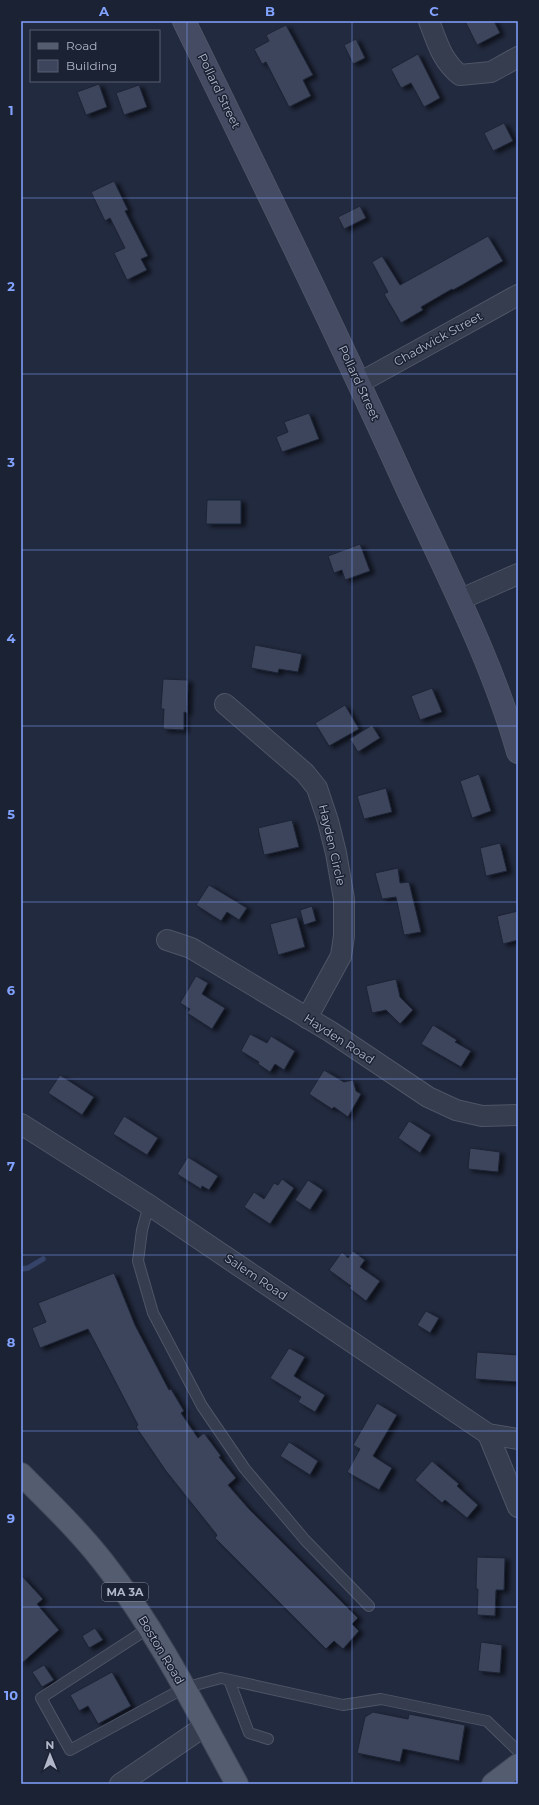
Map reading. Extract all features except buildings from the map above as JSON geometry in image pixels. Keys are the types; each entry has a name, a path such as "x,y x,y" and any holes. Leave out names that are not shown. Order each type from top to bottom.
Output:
{"main road":[{"name":"Pollard Street","path":"184,21 359,383 459,600 508,717 518,752"},
{"name":"Boston Road","path":"21,1474 62,1514 105,1563 149,1628 205,1726 240,1783"},
{"path":"494,1784 518,1765"}],"street":[{"path":"428,21 440,49 450,67 460,75 491,72 518,57"},
{"name":"Chadwick Street","path":"359,383 518,295"},
{"path":"459,600 518,574"},
{"name":"Hayden Circle","path":"225,704 305,773 318,788 330,827 344,899 343,943 341,956 307,1018"},
{"name":"Hayden Road","path":"167,940 191,948 331,1032 428,1097 456,1110 482,1116 518,1115"},
{"name":"Salem Road","path":"21,1124 149,1205 488,1434 518,1439"},
{"path":"488,1434 518,1507"},
{"path":"120,1784 205,1726"}],"lane":[{"path":"149,1205 142,1230 138,1261 153,1313 202,1406 245,1469 305,1540 369,1606"},
{"path":"149,1628 41,1698 70,1750 184,1688 222,1678 343,1705 381,1699 487,1721 518,1751"},
{"path":"229,1680 249,1733 268,1739"}],"waterway":[{"path":"21,1269 28,1268 43,1259"}]}
